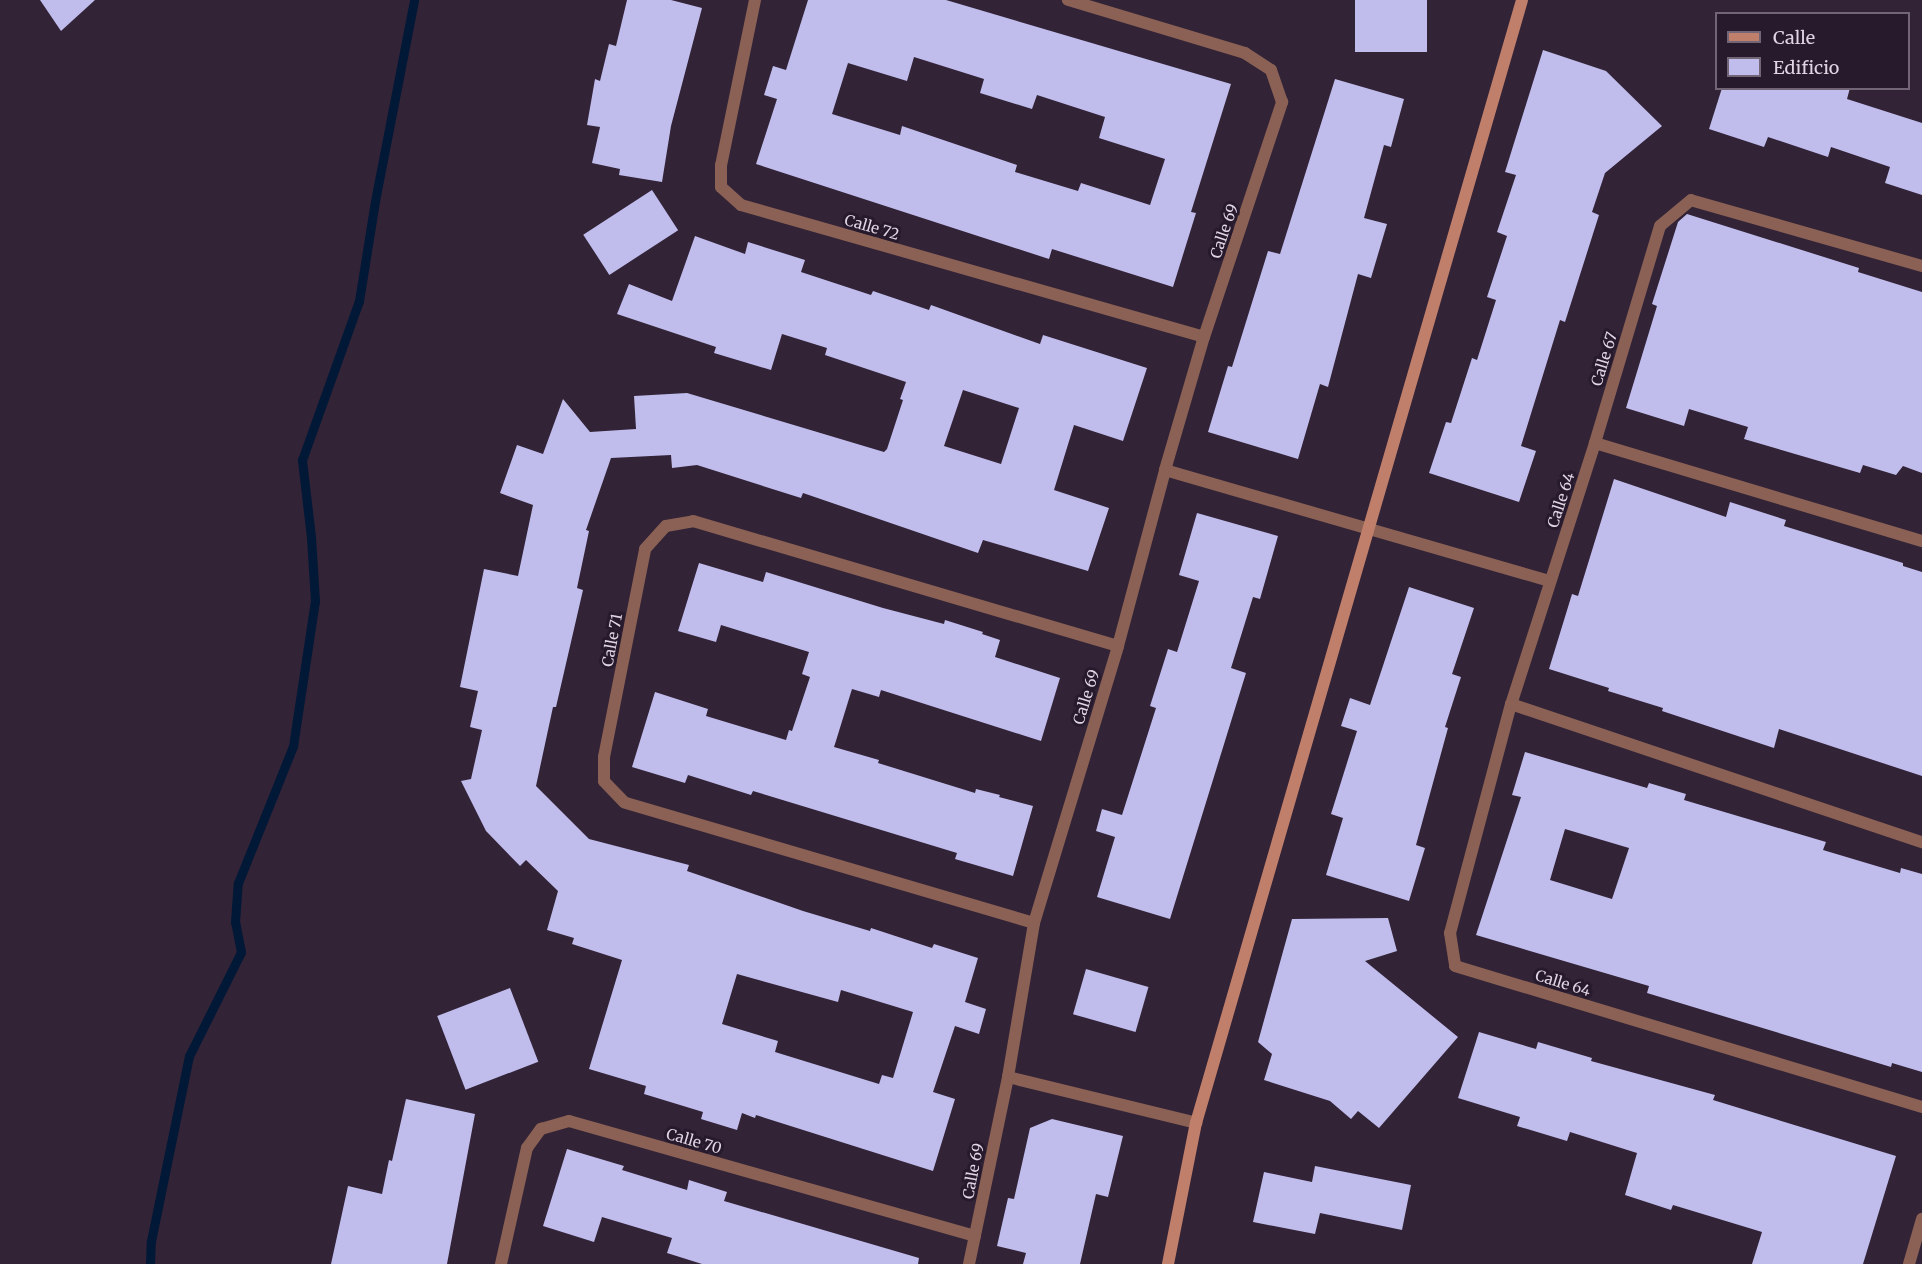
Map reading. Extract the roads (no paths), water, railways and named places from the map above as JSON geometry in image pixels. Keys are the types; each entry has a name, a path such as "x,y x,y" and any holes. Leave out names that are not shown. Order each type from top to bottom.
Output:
{"street":[{"name":"Calle 72","path":"755,0 721,165 721,186 741,205 1204,337"},
{"name":"Calle 69","path":"969,1264 1008,1077 1034,923 1118,646 1164,470 1204,337 1282,102 1271,70 1245,53 1068,0"},
{"path":"1168,1264 1196,1123 1522,0"},
{"name":"Calle 67","path":"1595,443 1660,226 1692,200 1922,266"},
{"path":"1595,443 1922,541"},
{"name":"Calle 64","path":"1595,443 1511,704 1450,933 1455,966 1922,1107"},
{"path":"1164,470 1550,581"},
{"name":"Calle 71","path":"1034,923 624,802 604,781 604,757 645,549 666,526 693,521 1118,646"},
{"path":"1511,704 1922,842"},
{"path":"1008,1077 1196,1123"},
{"name":"Calle 70","path":"501,1264 527,1148 541,1129 569,1121 975,1236"},
{"path":"1909,1264 1922,1219"}],"waterway":[{"path":"150,1264 151,1241 189,1056 241,952 235,922 238,883 293,746 315,601 311,537 302,460 359,301 375,201 414,0"}]}
